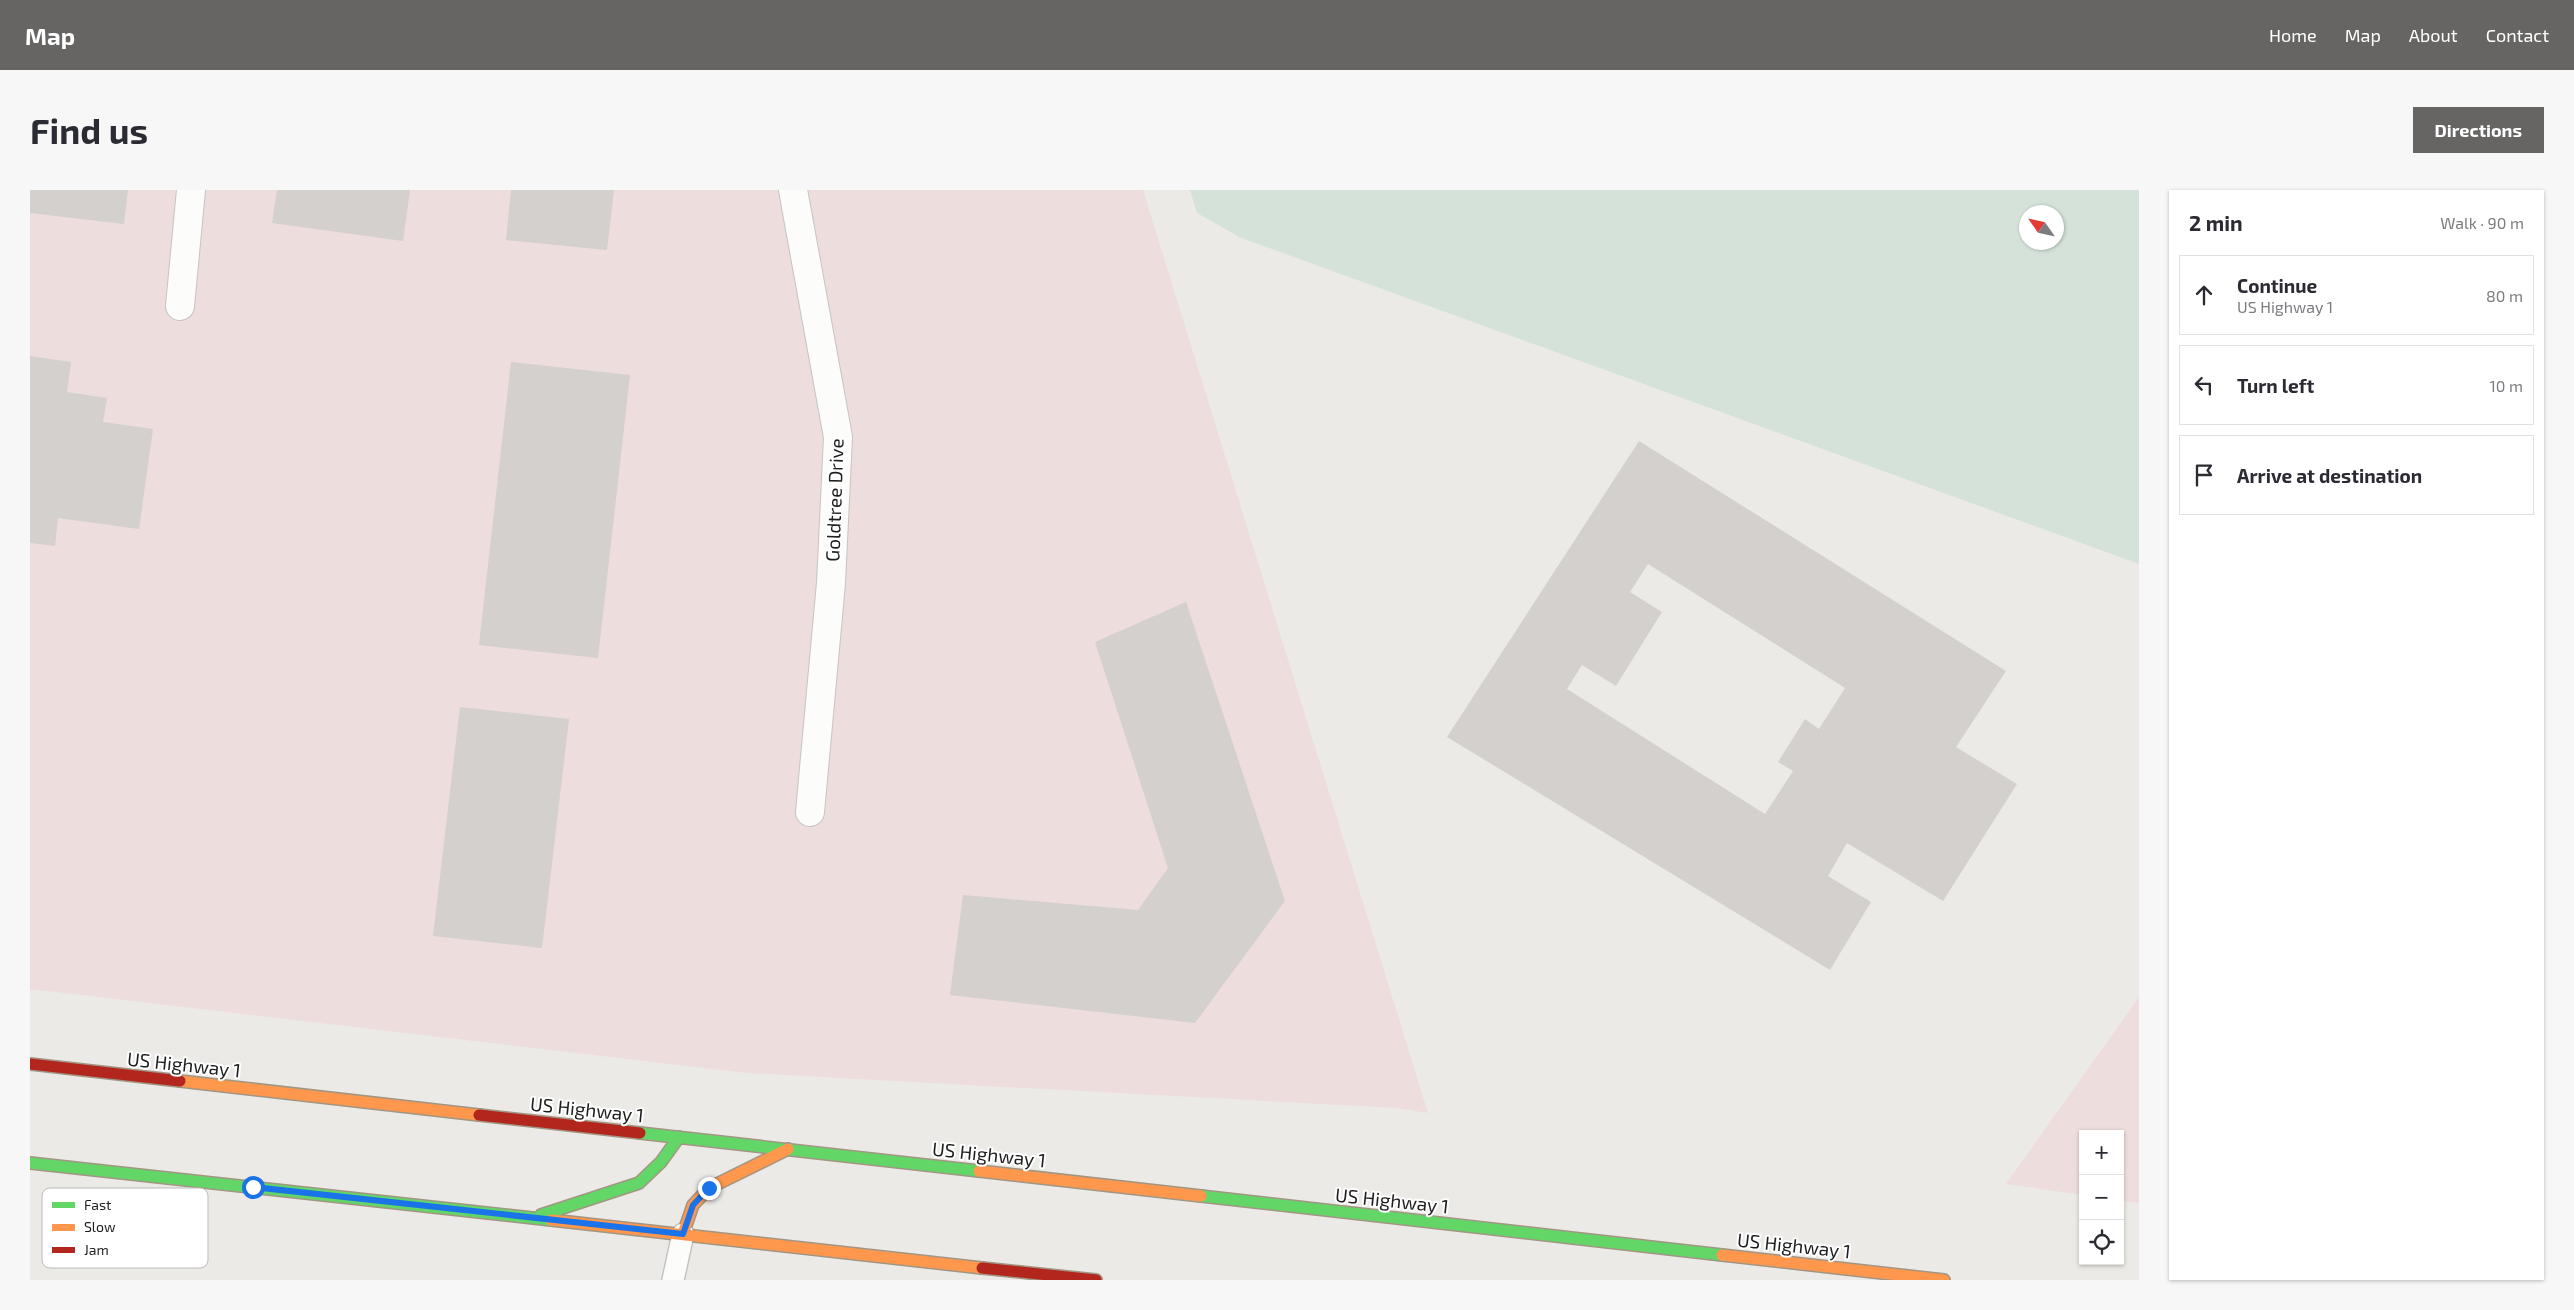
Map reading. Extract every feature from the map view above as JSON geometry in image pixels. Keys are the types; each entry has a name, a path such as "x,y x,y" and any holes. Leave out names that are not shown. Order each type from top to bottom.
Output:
{"main road":[{"name":"US Highway 1","path":"30,1064 1944,1280"},
{"path":"532,1218 639,1183 661,1162 679,1137"},
{"path":"683,1234 693,1205 709,1188 788,1149"},
{"path":"30,1164 1096,1280"}],"street":[{"path":"180,306 191,190"},
{"name":"Goldtree Drive","path":"793,190 838,437 831,583 810,812"}],"lane":[{"path":"673,1280 683,1234"}],"shaded area":[{"path":"30,190 1143,190 1428,1113 1396,1108 746,1073 30,989"},
{"path":"1190,190 2139,190 2139,564 1239,237 1197,213"},
{"path":"2139,997 2139,1203 2124,1201 2124,1130 2079,1130 2079,1194 2006,1184"}],"building":[{"path":"30,190 128,190 124,224 30,213"},
{"path":"277,190 410,190 403,241 272,223"},
{"path":"511,190 614,190 607,250 506,240"},
{"path":"30,356 71,362 67,392 107,398 103,422 153,429 139,529 58,518 55,546 30,543"},
{"path":"511,362 630,375 598,658 479,645"},
{"path":"1639,441 2006,671 1956,747 2017,784 1943,901 1847,843 1828,876 1871,902 1830,970 1447,737","holes":["1648,564 1845,688 1819,729 1805,719 1778,762 1793,771 1765,814 1567,689 1582,665 1616,686 1662,612 1630,592"]},
{"path":"1186,602 1285,901 1195,1023 950,995 963,895 1138,910 1168,868 1095,642"},
{"path":"460,707 569,719 542,948 433,936"}],"traffic: fast":[{"path":"640,1133 979,1171"},
{"path":"541,1215 639,1183 661,1162 679,1137"},
{"path":"30,1163 551,1220"},
{"path":"1201,1196 1722,1255"}],"traffic: slow":[{"path":"180,1081 479,1115"},
{"path":"683,1234 693,1205 709,1188 788,1149"},
{"path":"979,1171 1201,1196"},
{"path":"551,1220 982,1268"},
{"path":"1722,1255 1944,1280"}],"traffic: jam":[{"path":"30,1064 180,1081"},
{"path":"479,1115 640,1133"},
{"path":"982,1268 1096,1280"}],"route":[{"path":"253,1187 683,1234 693,1205 709,1188"}]}
